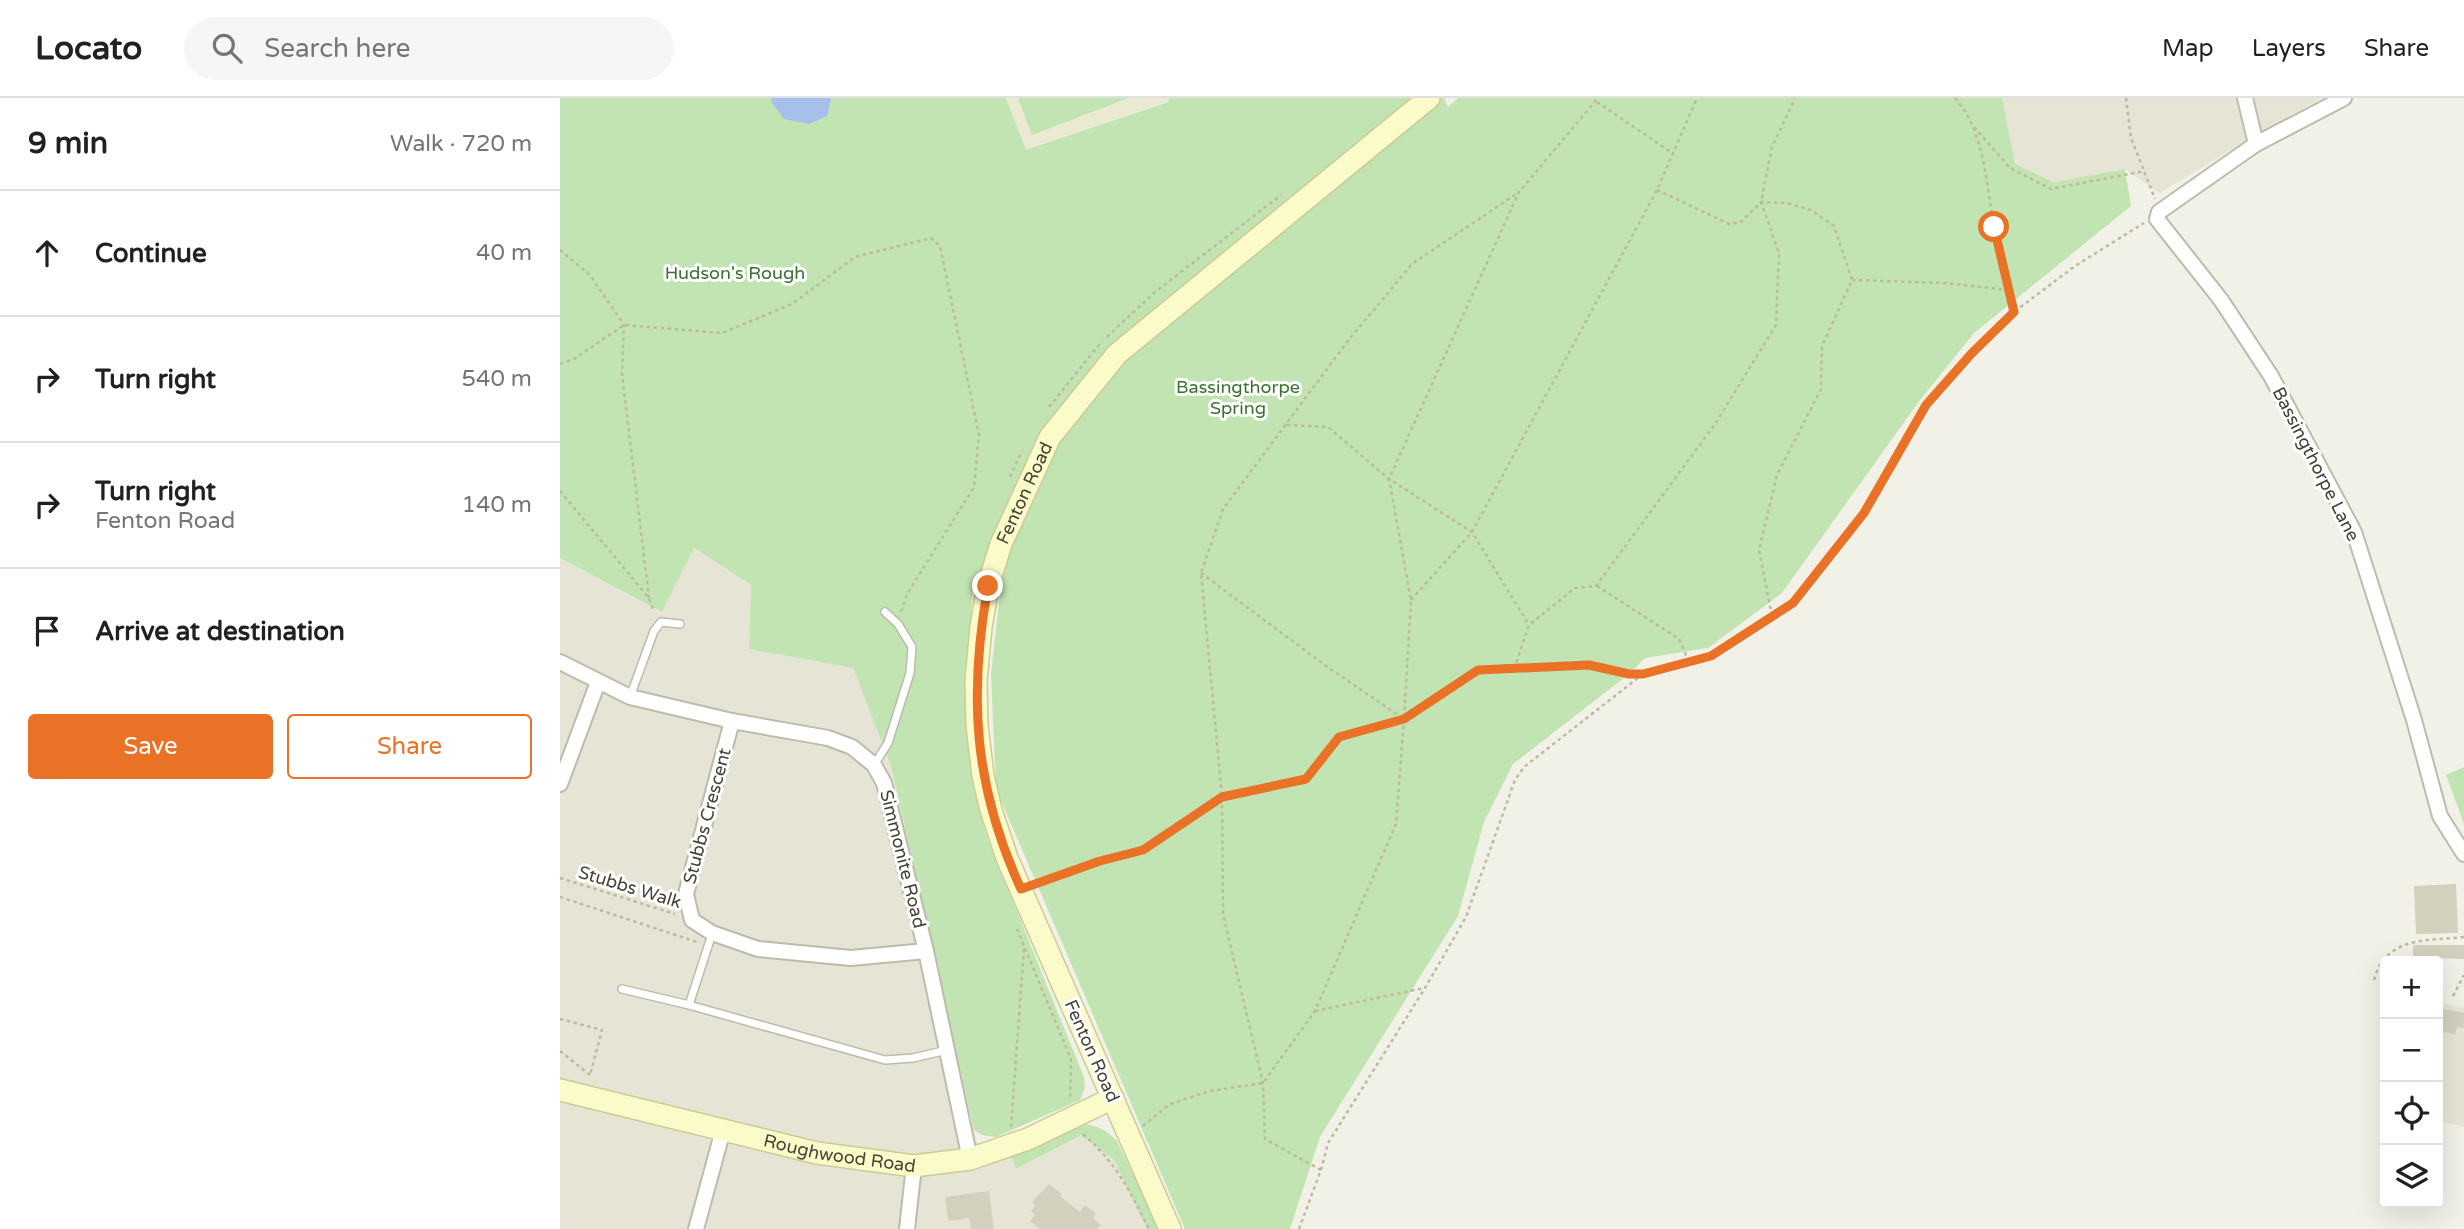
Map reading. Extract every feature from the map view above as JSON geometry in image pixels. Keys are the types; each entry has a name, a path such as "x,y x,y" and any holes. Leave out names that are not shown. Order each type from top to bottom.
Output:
{"street":[{"name":"Fenton Road","path":"1170,1229 1113,1098 1023,917 1021,889 991,810 983,776 977,725 976,681 988,586 1000,544 1050,437 1117,354 1429,98"},
{"path":"2245,98 2256,144"},
{"path":"2158,215 2256,144 2344,98"},
{"name":"Bassingthorpe Lane","path":"2158,215 2221,300 2271,376 2354,531 2414,720 2441,816 2464,854"},
{"path":"560,662 630,696 732,721 828,738 852,747 874,765"},
{"path":"560,784 598,682"},
{"name":"Stubbs Crescent","path":"692,920 686,894 732,721"},
{"name":"Simmonite Road","path":"874,765 884,783 926,951 971,1159"},
{"path":"692,920 710,939 758,949 851,958 926,951"},
{"name":"Roughwood Road","path":"560,1090 817,1153 915,1166 971,1159 1028,1139 1113,1098"},
{"path":"696,1229 723,1130"},
{"path":"906,1229 915,1166"}],"lane":[{"path":"874,765 888,743 910,673 912,647 898,624 885,611"},
{"path":"630,696 654,631 661,622 680,624"},
{"path":"689,1005 710,939"},
{"path":"622,989 885,1060 913,1058 947,1050"}],"path":[{"path":"1412,600 1472,532 1657,190 1697,98"},
{"path":"1596,586 1715,424 1776,325 1779,253 1761,202 1772,147 1795,98"},
{"path":"1955,98 1968,113 1982,157 2014,312"},
{"path":"1021,889 1100,861 1143,850 1222,797 1306,779 1339,737 1404,719 1478,670 1589,665 1629,674 1643,674 1711,656 1793,603 1864,513 1926,405 1972,353 2014,312 2075,266 2137,225 2158,215 2145,171 2131,138 2126,98"},
{"path":"1129,1137 1170,1104 1210,1091 1264,1083 1315,1012 1396,824 1412,600 1390,480 1520,192 1597,99 1672,153"},
{"path":"1972,124 2010,168 2051,189 2145,171"},
{"path":"1657,190 1729,225 1741,222 1761,202 1787,203 1811,210 1835,226 1852,280 1822,346 1821,389 1777,475 1759,550 1772,616"},
{"path":"1321,1170 1265,1139 1264,1083 1223,914 1222,797 1201,573 1223,509 1347,342 1412,264 1520,192"},
{"path":"1049,407 1097,347 1155,292 1281,194"},
{"path":"560,364 574,359 624,325 722,333 792,304 855,257 930,238 940,246 979,435 974,487 907,594 898,624"},
{"path":"560,250 590,275 624,325 622,374 649,598 655,616 661,622"},
{"path":"1852,280 1944,283 2009,290"},
{"path":"1285,425 1328,427 1390,480 1472,532 1529,625"},
{"path":"1009,481 1024,448"},
{"path":"560,491 649,598"},
{"path":"1201,573 1326,666 1404,719"},
{"path":"1514,669 1529,625 1575,588 1596,586 1679,639 1689,662"},
{"path":"1299,1229 1328,1143 1466,917 1515,780 1524,767 1643,674"},
{"name":"Stubbs Walk","path":"560,878 692,920"},
{"path":"560,897 710,939"},
{"path":"1005,1147 1011,1126 1024,946 1023,917"},
{"path":"1023,917 1024,946 1071,1059 1070,1119 1121,1174 1149,1229"},
{"path":"2374,980 2378,967 2398,946 2423,940 2464,937"},
{"path":"2453,996 2464,975"},
{"path":"1315,1012 1425,988"},
{"path":"560,1019 602,1030 590,1075 560,1051"}],"shaded area":[{"path":"1006,98 1169,98 1168,101 1026,151"},
{"path":"2002,98 2322,98 2270,126 2160,193 2125,169 2052,182 2015,164"},
{"path":"694,548 751,585 749,649 853,668 891,766 977,1142 1011,1155 1016,1169 1081,1134 1114,1160 1147,1229 560,1229 560,558 662,612"},
{"path":"2443,1003 2464,1008 2464,1127 2443,1122"}],"green space":[{"path":"560,98 1006,98 1026,150 1168,102 1169,98 1444,98 1448,107 1458,98 2002,98 2015,164 2053,182 2125,169 2131,206 1974,333 1920,400 1782,593 1708,648 1645,658 1629,674 1513,764 1484,822 1458,916 1320,1137 1290,1229 1185,1229 996,789 991,674 1001,584 973,582 967,686 973,782 986,835 1084,1077 1085,1088 1080,1100 996,1137 982,1135 974,1130 891,766 853,668 749,649 751,585 694,548 662,612 560,558"},
{"path":"1018,98 1128,98 1032,135"},
{"path":"2464,767 2464,824 2446,775"},
{"path":"1083,1124 1102,1129 1117,1141 1159,1229 1147,1229 1114,1160 1081,1135 1016,1169 1011,1155"}],"water":[{"path":"771,98 831,100 827,116 809,124 784,119"}],"building":[{"path":"2456,884 2458,933 2416,934 2414,886"},
{"path":"2413,945 2464,945 2464,959 2413,956"},
{"path":"2443,1009 2464,1013 2464,1028 2457,1027 2455,1034 2444,1032 2443,1038"},
{"path":"1049,1184 1080,1212 1085,1205 1096,1214 1093,1218 1101,1225 1097,1229 1040,1229 1030,1221 1035,1215 1031,1211 1036,1205 1032,1202"},
{"path":"989,1191 994,1229 971,1229 969,1218 948,1221 945,1197"}],"route":[{"path":"988,586 976,681 977,725 983,776 991,810 1021,889 1100,861 1143,850 1222,797 1306,779 1339,737 1404,719 1478,670 1589,665 1629,674 1643,674 1711,656 1793,603 1864,513 1926,405 1972,353 2014,312 1994,227"}],"park label":[{"name":"Hudson's Rough","path":"735,273"},
{"name":"Bassingthorpe Spring","path":"1238,397"}]}
